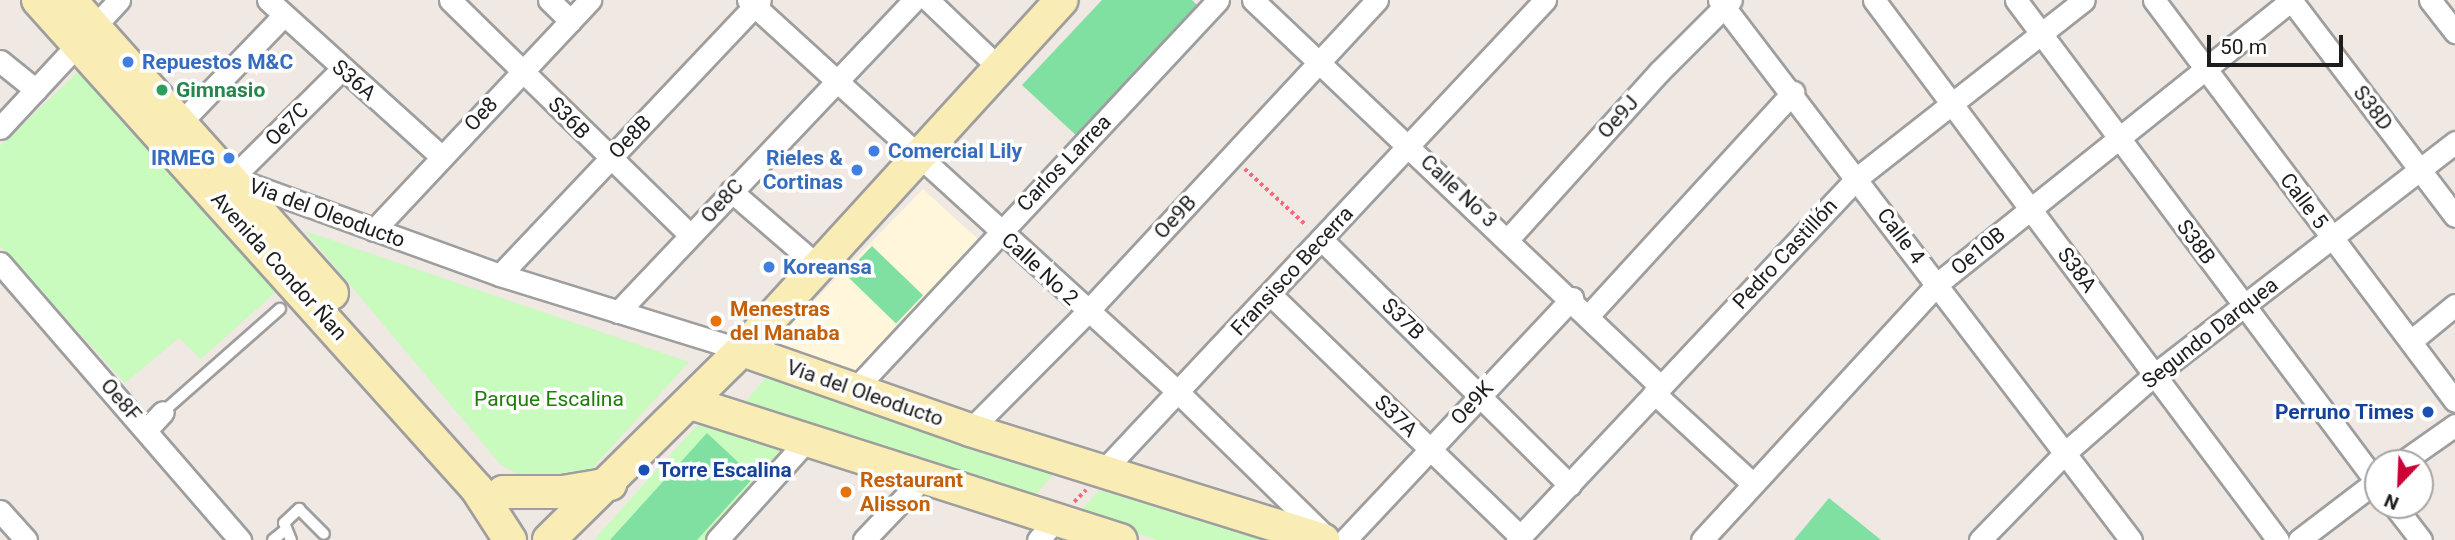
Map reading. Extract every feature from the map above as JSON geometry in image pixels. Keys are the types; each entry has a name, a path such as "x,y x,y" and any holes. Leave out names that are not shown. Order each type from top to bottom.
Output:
{"street":[{"name":"Avenida Condor Ñan","path":"38,0 181,121 224,186 477,489 510,540"},
{"path":"70,0 84,37"},
{"path":"0,128 119,0"},
{"name":"S36B","path":"450,0 609,159 690,235"},
{"path":"549,0 570,21"},
{"name":"Oe8","path":"374,230 590,0"},
{"name":"Oe8C","path":"618,312 835,79 914,0"},
{"path":"928,0 998,67"},
{"path":"549,540 610,484 742,350 917,155 1062,0"},
{"name":"Carlos Larrea","path":"855,389 999,231 1218,0"},
{"name":"Calle No 3","path":"1253,0 1509,237 1753,484"},
{"name":"Oe9B","path":"970,430 1087,312 1377,0"},
{"name":"Fransisco Becerra","path":"1103,471 1411,146 1545,0"},
{"name":"S38A","path":"1874,0 2278,540"},
{"name":"S38B","path":"2016,0 2120,137 2242,306 2364,465"},
{"name":"Pedro Castillón","path":"1519,538 1857,178 2084,0"},
{"name":"Calle 5","path":"2154,0 2455,401"},
{"name":"Oe10B","path":"1702,540 1937,284 2291,0"},
{"name":"S38D","path":"2291,0 2455,216"},
{"path":"2430,0 2455,33"},
{"name":"Calle No 2","path":"754,2 999,231 1178,393 1328,540"},
{"name":"Oe8B","path":"500,275 754,2"},
{"name":"Calle 4","path":"1725,2 2131,540"},
{"name":"Oe9J","path":"1509,237 1725,2"},
{"path":"181,121 280,7"},
{"name":"S36A","path":"280,7 341,70 442,157"},
{"name":"Avenida Condor Ñan","path":"84,37 503,492 534,540"},
{"path":"0,61 36,90"},
{"name":"Oe7C","path":"224,186 341,70"},
{"path":"1588,316 1793,92"},
{"name":"Segundo Darquea","path":"1980,540 2066,452 2154,375 2332,240 2455,142"},
{"name":"Via del Oleoducto","path":"224,186 374,230 500,275 742,350 970,430 1323,540"},
{"path":"732,191 818,265"},
{"name":"S37B","path":"1321,239 1570,485"},
{"name":"Oe8F","path":"0,263 240,540"},
{"name":"S37A","path":"1271,295 1519,538"},
{"name":"Oe9K","path":"1345,540 1572,298"},
{"path":"2411,341 2455,305"},
{"path":"691,403 923,478 1048,529 1121,540"},
{"path":"146,429 163,412"},
{"path":"2421,449 2455,425"},
{"path":"717,540 807,440"},
{"path":"864,540 923,478"},
{"path":"503,492 563,492 610,484"},
{"path":"2299,540 2364,492"},
{"path":"0,511 26,540"},
{"path":"2405,519 2421,540"}],"lane":[{"path":"163,412 280,309"},
{"path":"273,540 287,535 286,519 299,509 324,534"}],"path":[{"path":"1232,156 1321,239"},
{"path":"1048,529 1103,471"}],"shaded area":[{"path":"923,189 980,241 851,377 767,349"}],"green space":[{"path":"1102,0 1192,0 1201,9 1079,138 1022,85"},
{"path":"81,69 277,291 201,359 179,338 125,383 0,246 0,146"},
{"name":"Parque Escalina","path":"305,231 689,362 588,473 542,480 518,474 501,465"},
{"path":"872,246 923,295 896,323 845,274"},
{"path":"768,375 1060,467 1030,501 740,408"},
{"path":"703,424 790,449 707,540 594,540 696,426"},
{"path":"707,433 754,477 697,540 610,540"},
{"path":"1106,482 1288,540 1157,540 1079,513"},
{"path":"1829,498 1881,540 1794,540"}],"place":[{"name":"Repuestos M&C","path":"128,62"},
{"name":"Gimnasio","path":"162,90"},
{"name":"Comercial Lily","path":"874,151"},
{"name":"IRMEG","path":"229,158"},
{"name":"Rieles & Cortinas","path":"857,170"},
{"name":"Koreansa","path":"769,267"},
{"name":"Menestras del Manaba","path":"716,321"},
{"name":"Perruno Times","path":"2428,412"},
{"name":"Torre Escalina","path":"644,470"},
{"name":"Restaurant Alisson","path":"846,492"}]}
